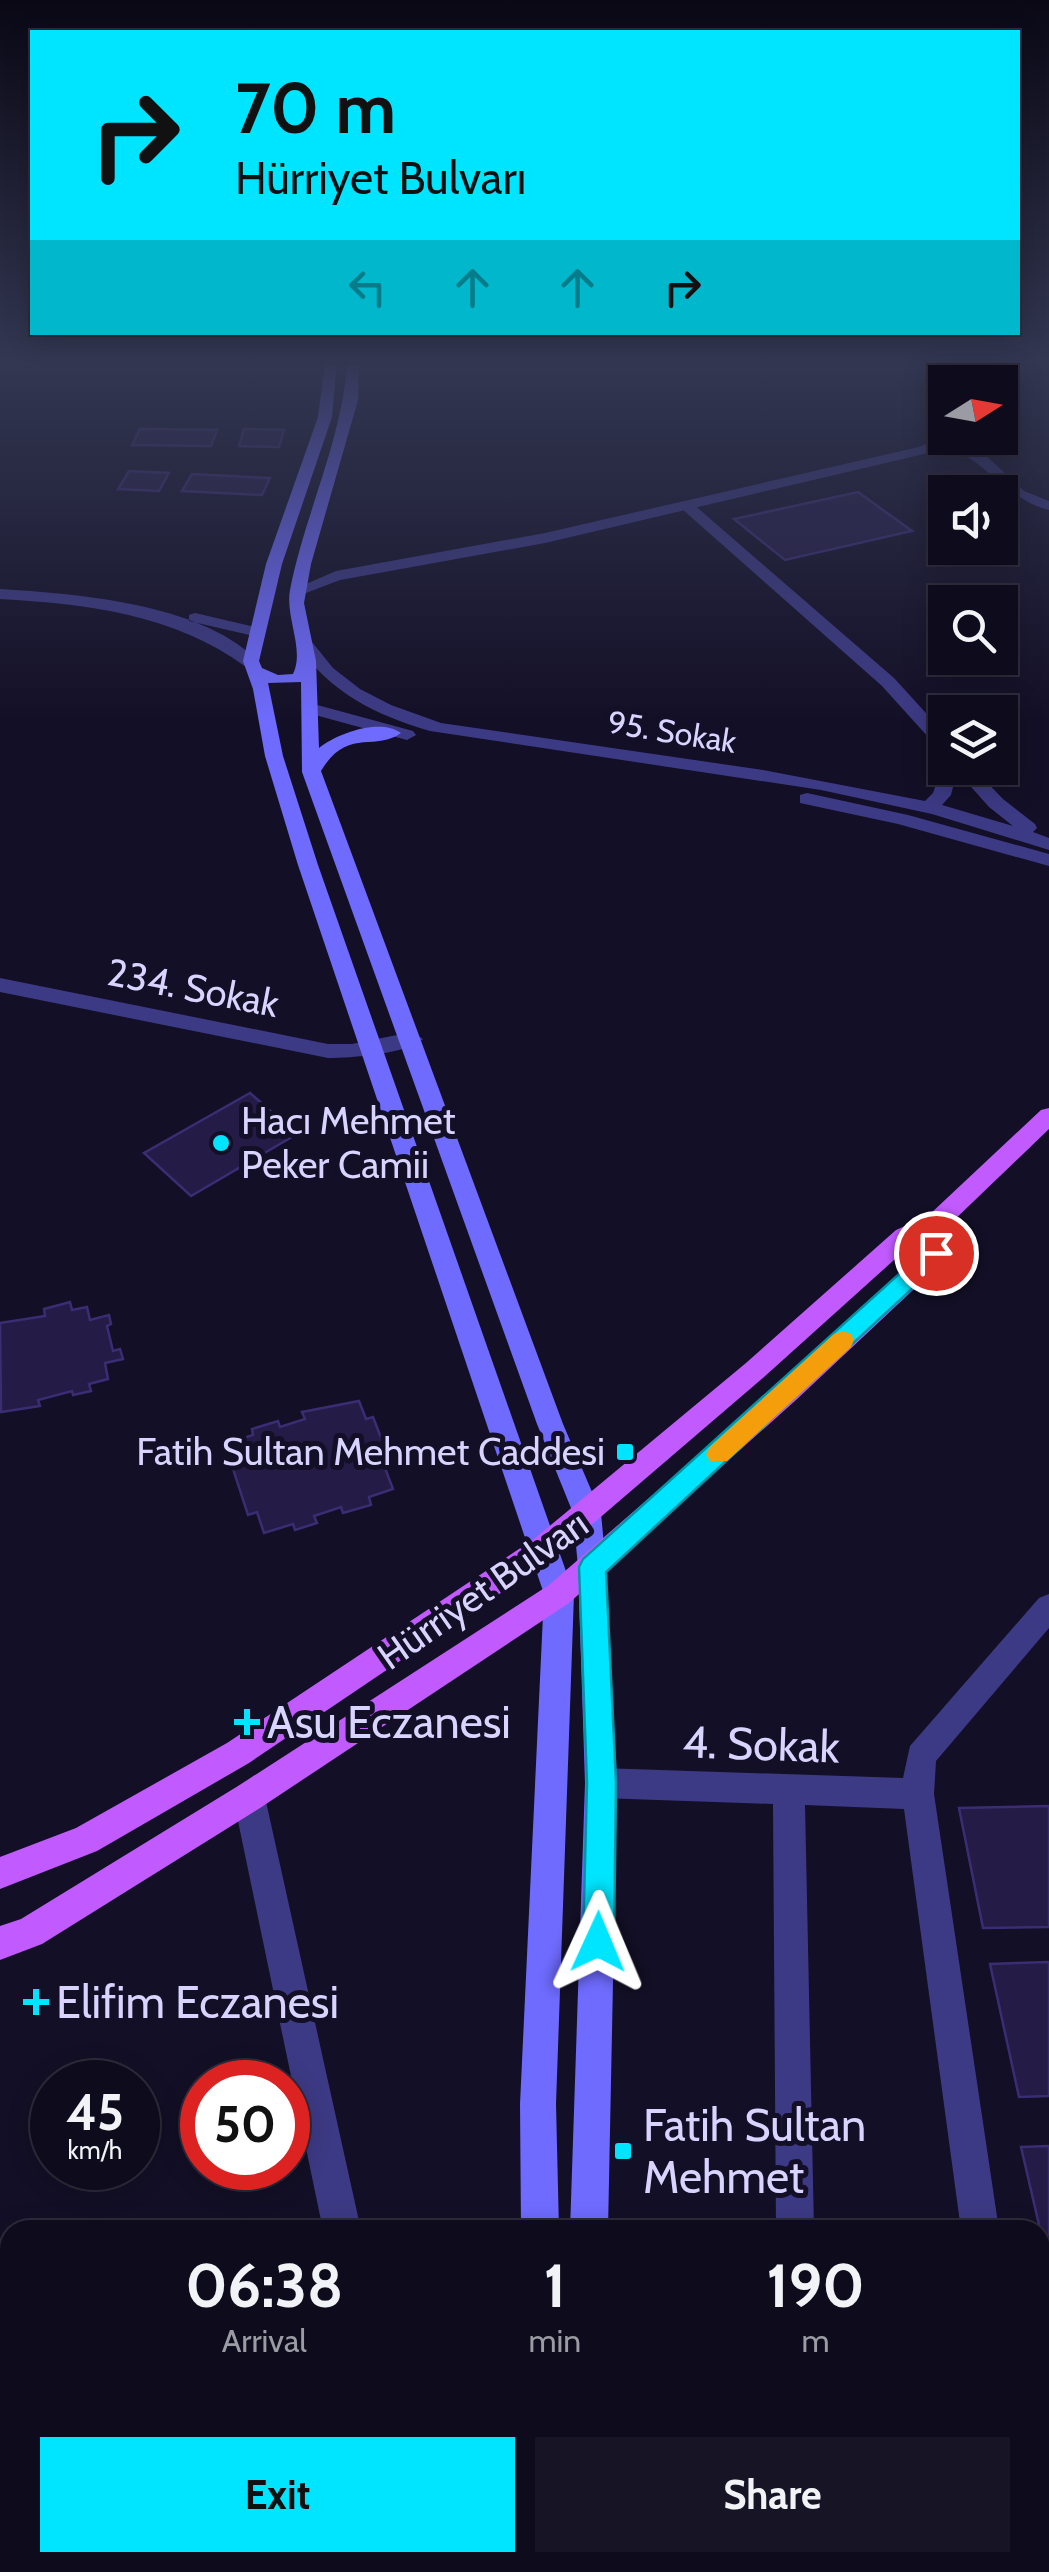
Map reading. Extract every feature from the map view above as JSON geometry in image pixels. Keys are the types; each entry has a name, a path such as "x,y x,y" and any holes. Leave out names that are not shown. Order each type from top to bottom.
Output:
{"main road":[{"path":"302,483 274,564 271,633 255,670 274,756 558,1594 538,2104 540,2220"},
{"path":"327,483 296,603 307,653 311,772 586,1513 602,1783 588,2220"},
{"path":"255,670 268,678 300,677 307,653 298,637 271,633"},
{"path":"255,670 271,692 310,708"},
{"path":"311,772 318,757 334,744 364,733 392,733"},
{"name":"Hürriyet Bulvarı","path":"0,1872 86,1840 238,1753 544,1548 905,1236 938,1221 1049,1116"},
{"name":"Hürriyet Bulvarı","path":"0,1944 30,1932 249,1798 558,1594 936,1253 938,1221"}],"street":[{"path":"298,591 336,576 726,483"},
{"path":"731,483 744,492"},
{"path":"306,554 328,564 443,550 687,506 784,483"},
{"path":"1008,483 1049,506"},
{"path":"687,506 888,682 928,726"},
{"path":"0,594 64,598 271,633"},
{"path":"116,608 212,636 255,670"},
{"name":"95. Sokak","path":"307,653 343,686 415,721 788,788 1049,860"},
{"name":"95. Sokak","path":"310,708 392,733 930,807 1049,843"},
{"path":"930,807 942,795 944,785"},
{"path":"967,785 981,820 1004,848"},
{"path":"977,785 1049,843"},
{"name":"234. Sokak","path":"0,985 328,1050 412,1039"},
{"path":"979,2220 918,1794 922,1756 1049,1607"},
{"name":"4. Sokak","path":"602,1783 918,1794"},
{"path":"789,1790 795,2220"},
{"path":"249,1798 340,2220"}],"building":[{"path":"122,483 163,483 159,491 118,489"},
{"path":"187,483 268,483 262,495 182,491"},
{"path":"858,492 912,531 785,560 734,519"},
{"name":"Hacı Mehmet Peker Camii","path":"250,1093 297,1134 191,1196 144,1153"},
{"path":"70,1302 72,1310 87,1307 90,1320 109,1315 111,1324 107,1326 113,1351 120,1349 123,1359 105,1363 108,1379 89,1384 91,1391 73,1395 72,1391 38,1400 40,1406 1,1412 0,1323 45,1316 44,1309"},
{"path":"359,1401 366,1419 373,1417 392,1466 385,1468 393,1489 369,1497 371,1505 343,1513 341,1507 314,1516 317,1523 295,1530 293,1524 264,1533 257,1512 248,1515 229,1443 253,1435 252,1429 278,1421 280,1427 305,1419 302,1412"},
{"path":"1049,1806 1049,1927 983,1928 959,1808"},
{"path":"1049,1962 1049,2096 1019,2097 990,1964"},
{"path":"1049,2146 1049,2220 1038,2220 1021,2147"}],"slow traffic":[{"path":"718,1454 843,1340"}],"place":[{"name":"Hacı Mehmet Peker Camii","path":"221,1143"},
{"name":"Fatih Sultan Mehmet Caddesi","path":"625,1452"},
{"name":"Asu Eczanesi","path":"247,1722"},
{"name":"Elifim Eczanesi","path":"36,2002"},
{"name":"Fatih Sultan Mehmet","path":"623,2151"}],"route":[{"path":"598,1942 602,1783 592,1567 936,1253"}]}
